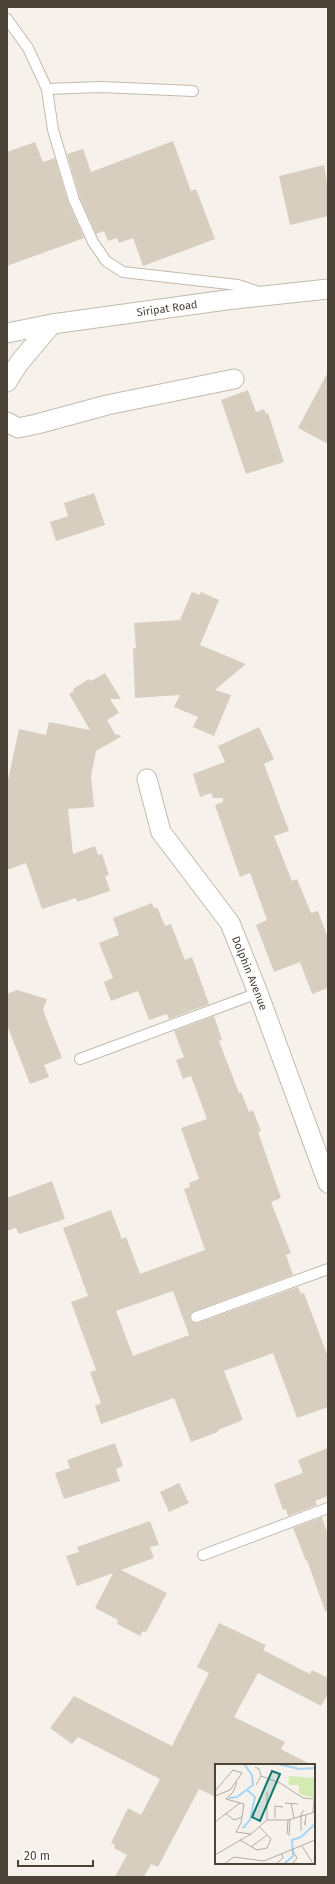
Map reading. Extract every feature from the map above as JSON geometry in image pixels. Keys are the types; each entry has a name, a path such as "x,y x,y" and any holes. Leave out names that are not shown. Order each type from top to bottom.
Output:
{"street":[{"name":"Siripat Road","path":"7,333 52,324 269,295 328,289"},
{"path":"7,382 19,363 52,324"},
{"path":"7,422 18,428 106,405 234,379"},
{"name":"Dolphin Avenue","path":"147,779 161,832 230,923 258,993 328,1182"}],"lane":[{"path":"7,19 28,48 47,89 52,130 74,200 92,242 106,261 123,272 238,285 269,295"},
{"path":"47,89 101,87 193,92"},
{"path":"80,1059 258,993"},
{"path":"196,1317 328,1269"},
{"path":"204,1555 328,1508"}],"building":[{"path":"173,141 191,191 196,189 215,239 143,266 133,238 119,243 117,238 108,241 104,231 96,234 80,198 67,154 83,149 91,172"},
{"path":"35,142 43,162 55,158 68,202 84,238 7,266 7,152"},
{"path":"324,165 328,189 328,216 290,225 279,176"},
{"path":"328,372 328,444 298,428"},
{"path":"248,390 256,412 264,409 266,414 268,413 284,462 246,474 221,400"},
{"path":"94,493 105,525 56,541 50,522 68,516 64,503"},
{"path":"192,592 200,595 201,592 219,600 200,645 246,664 215,690 231,695 214,736 193,727 198,717 174,707 180,695 135,698 133,649 136,648 134,623 180,620"},
{"path":"105,673 121,699 110,699 119,713 107,720 115,734 122,736 96,751 91,776 94,807 68,809 73,854 95,846 98,855 102,854 109,875 105,876 110,891 77,902 76,898 42,909 26,863 7,870 7,785 19,729 46,735 49,722 90,730 69,694 74,691 73,689 89,679 91,681"},
{"path":"259,727 274,759 264,764 289,831 274,836 292,881 297,879 311,913 318,911 328,938 328,988 312,994 300,962 274,972 256,925 267,920 250,873 240,877 215,805 223,802 223,798 213,798 211,793 200,797 193,774 225,762 218,746"},
{"path":"152,903 154,908 157,907 165,926 171,924 185,960 192,957 209,1004 169,1019 167,1014 149,1020 138,991 111,1001 104,982 113,978 99,943 119,935 113,918"},
{"path":"17,990 47,999 43,1010 62,1058 44,1065 49,1077 30,1084 7,1025 7,994"},
{"path":"214,1016 222,1040 219,1041 239,1093 241,1092 249,1112 253,1110 261,1131 258,1132 281,1198 271,1202 291,1253 286,1255 293,1275 194,1311 191,1313 190,1319 192,1322 198,1323 298,1287 301,1294 304,1293 328,1357 328,1407 297,1418 273,1353 224,1371 243,1420 218,1430 218,1432 191,1442 174,1398 101,1424 95,1406 101,1403 90,1372 96,1370 71,1302 88,1296 63,1228 111,1210 122,1239 126,1237 140,1274 205,1250 184,1189 190,1187 189,1183 199,1179 181,1128 207,1119 191,1076 183,1079 176,1060 184,1057 174,1031","holes":["173,1291 189,1335 133,1356 116,1311"]},
{"path":"52,1181 65,1219 19,1234 16,1228 7,1231 7,1198"},
{"path":"115,1443 123,1466 116,1469 120,1481 64,1499 55,1473 70,1468 67,1460"},
{"path":"328,1448 328,1496 315,1501 317,1505 288,1516 286,1509 283,1510 274,1484 303,1473 298,1460"},
{"path":"179,1483 189,1503 169,1512 160,1492"},
{"path":"322,1517 328,1535 328,1611 325,1611 307,1560 306,1561 293,1528"},
{"path":"150,1521 159,1545 150,1547 154,1558 121,1570 167,1593 146,1632 143,1631 140,1636 117,1624 118,1620 95,1608 113,1573 77,1586 66,1556 79,1552 77,1547"},
{"path":"219,1623 266,1645 263,1650 310,1674 312,1670 328,1678 328,1694 321,1706 258,1673 234,1717 285,1742 281,1749 310,1764 215,1764 215,1797 199,1789 158,1867 151,1864 144,1877 115,1877 127,1855 114,1848 115,1845 111,1843 128,1808 141,1815 160,1779 78,1737 72,1744 50,1728 74,1696 172,1746 209,1673 197,1667"}]}
